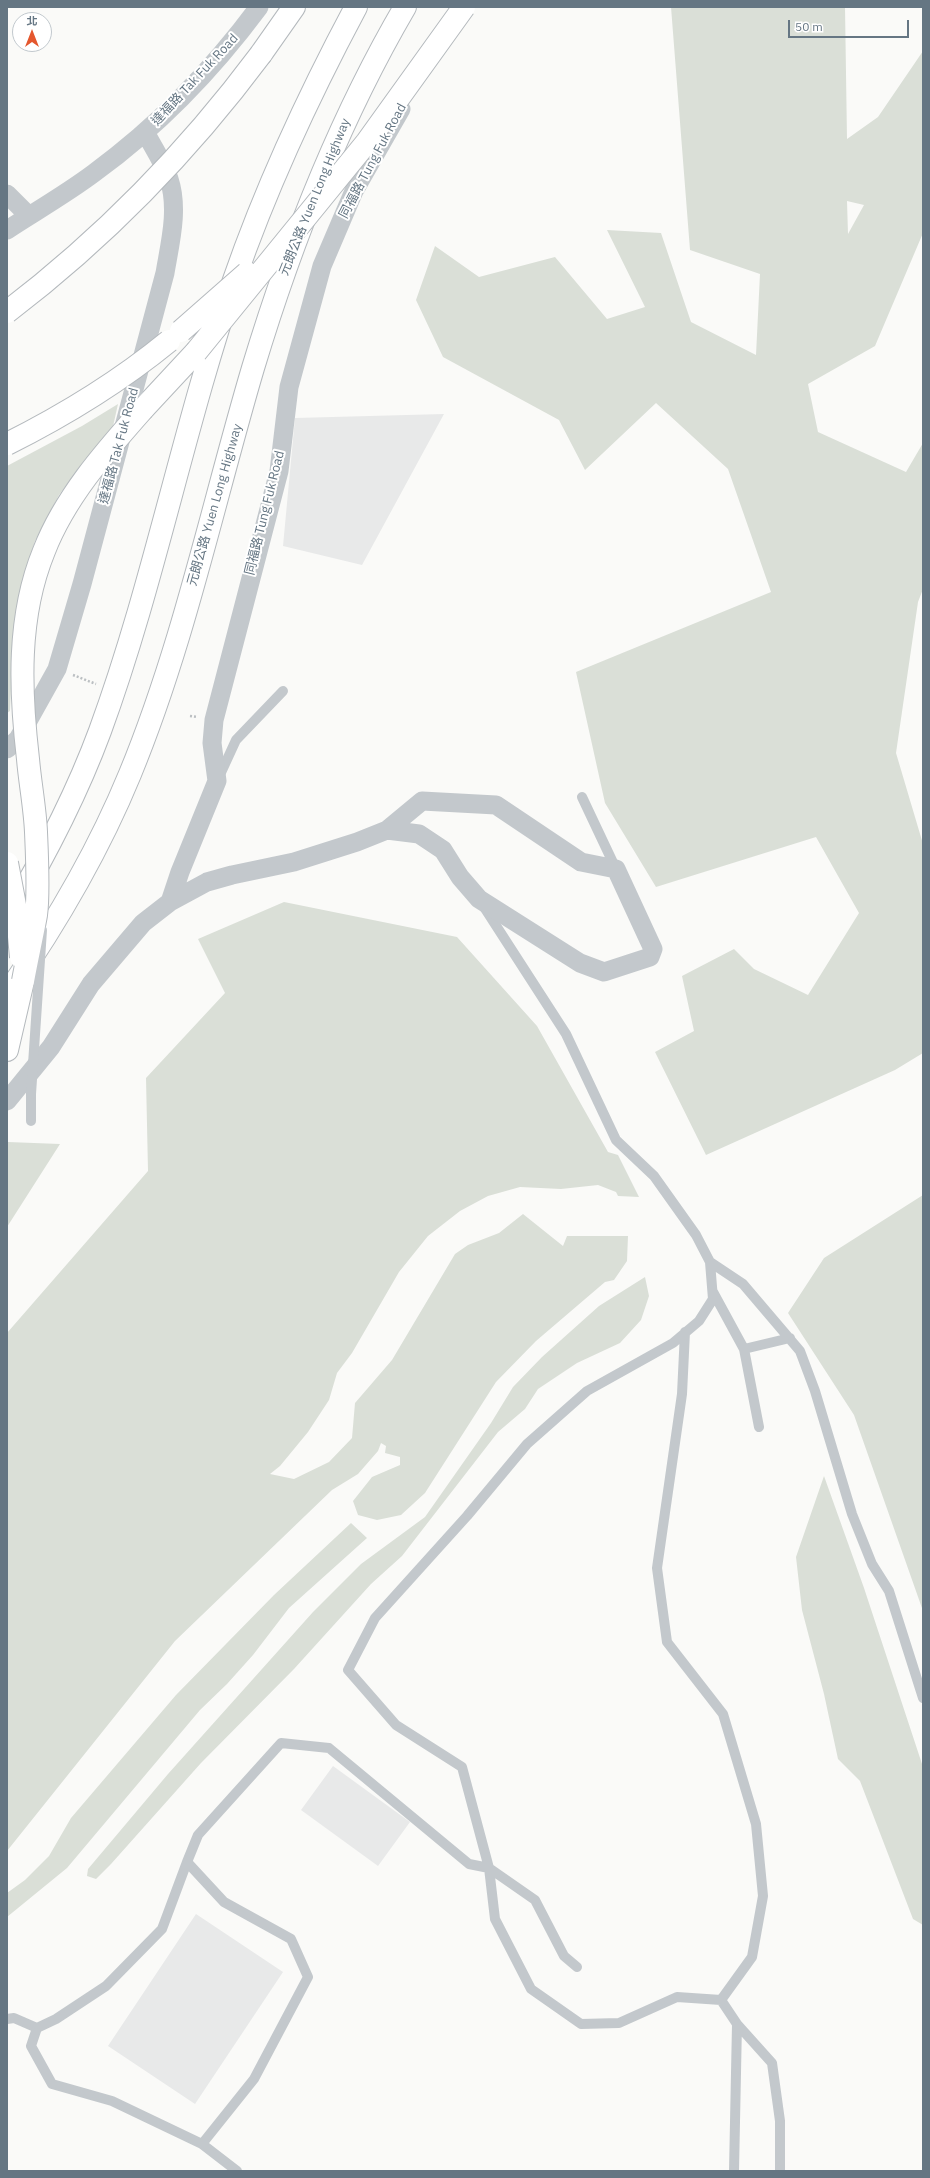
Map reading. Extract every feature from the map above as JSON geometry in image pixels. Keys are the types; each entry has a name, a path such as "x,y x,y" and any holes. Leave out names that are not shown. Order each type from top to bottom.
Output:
{"highway":[{"path":"7,312 62,268 142,194 214,115 261,54 294,7"},
{"path":"7,919 32,877 55,831 82,775 99,732 130,644 210,357 234,281 256,222 296,126 356,7"},
{"name":"元朗公路 Yuen Long Highway","path":"15,988 67,901 90,859 129,776 145,734 176,640 253,368 298,232 336,140 365,80 405,7"},
{"path":"15,988 36,913 36,832 26,748 22,653 27,608 44,551 63,514 91,471 143,409 196,352 287,238 367,142 464,7"},
{"path":"7,444 76,406 132,371 169,341 287,238"},
{"path":"7,863 17,916 15,988 7,1050"}],"street":[{"name":"達福路 Tak Fuk Road","path":"7,230 94,174 145,132 229,48 259,7"},
{"name":"同福路 Tung Fuk Road","path":"170,902 180,872 217,781 212,743 214,720 279,471 288,387 322,266 354,191 459,7"},
{"name":"達福路 Tak Fuk Road","path":"7,749 18,739 57,669 82,584 165,273 172,232 173,202 169,178 145,132"},
{"path":"7,194 29,216"},
{"path":"7,1101 51,1047 91,984 143,923 170,902 207,882 232,875 294,862 357,842 387,830 422,801 496,805 581,862 616,869 653,949 650,957 604,972 580,963 479,899 460,877 443,850 419,834 387,830"}],"lane":[{"path":"217,781 236,740 283,691"},
{"path":"582,797 616,869"},
{"path":"32,1121 43,915 36,832"},
{"path":"479,899 566,1034 616,1140 654,1176 696,1235 710,1262 714,1299 699,1321 673,1343 587,1391 527,1444 467,1516 375,1618 348,1670 396,1725 462,1767 489,1868 495,1919 531,1989 581,2024 619,2023 677,1997 721,2000"},
{"path":"710,1262 743,1284 800,1351 815,1391 852,1514 872,1564 889,1591 923,1698"},
{"path":"713,1291 744,1350 758,1426"},
{"path":"685,1332 682,1394 657,1568 667,1642 723,1714 756,1824 764,1896 752,1957 721,2000"},
{"path":"744,1350 790,1338"},
{"path":"7,2019 14,2018 37,2028 56,2019 106,1986 162,1929 198,1835 281,1743 329,1748 469,1864 489,1868 535,1900 564,1956 577,1967"},
{"path":"187,1862 224,1902 291,1939 308,1977 254,2079 202,2144"},
{"path":"721,2000 737,2024 772,2063 780,2121 780,2171"},
{"path":"734,2171 737,2024"},
{"path":"37,2028 32,2046 52,2084 112,2101 202,2144 236,2171"}],"path":[{"path":"57,669 101,685"}],"shaded area":[{"path":"671,7 845,7 847,139 878,117 923,51 923,233 875,346 808,384 818,432 906,472 923,443 923,589 918,602 896,753 923,844 923,1053 895,1070 706,1155 655,1052 694,1031 682,976 734,949 754,969 808,995 859,913 816,837 656,887 605,803 576,672 771,592 728,469 656,403 585,470 559,420 443,357 416,300 435,246 479,277 555,257 607,319 645,307 607,230 661,233 691,322 756,355 760,274 690,250","holes":["847,201 864,205 848,234"]},
{"path":"118,404 112,431 84,461 59,495 35,541 22,584 14,624 10,711 7,713 7,466 82,426"},
{"path":"444,414 362,565 283,546 295,418"},
{"path":"284,902 457,937 537,1026 608,1152 618,1155 639,1197 618,1196 616,1192 598,1185 561,1189 520,1187 488,1196 460,1211 428,1236 399,1272 352,1353 337,1373 329,1400 308,1432 280,1466 270,1474 294,1479 329,1462 352,1438 355,1403 392,1360 455,1254 468,1245 499,1233 523,1214 563,1246 567,1236 628,1236 627,1261 614,1280 605,1282 536,1341 496,1382 425,1493 401,1515 377,1520 358,1515 353,1501 372,1477 400,1465 400,1457 385,1453 386,1446 381,1443 378,1451 358,1474 332,1490 175,1641 7,1851 7,1333 148,1171 146,1078 225,993 198,939"},
{"path":"7,1143 60,1144 7,1227"},
{"path":"923,1195 923,1611 854,1415 788,1313 824,1258"},
{"path":"645,1277 649,1296 641,1320 620,1343 577,1363 538,1389 525,1409 498,1432 402,1556 371,1584 294,1669 201,1763 111,1864 96,1879 87,1876 88,1869 168,1774 313,1612 361,1564 425,1517 491,1423 513,1387 542,1357 599,1306"},
{"path":"824,1476 864,1588 923,1767 923,1925 913,1919 860,1781 838,1759 824,1694 802,1610 796,1557"},
{"path":"351,1523 367,1538 289,1608 253,1655 227,1684 200,1710 67,1868 7,1917 7,1893 25,1880 49,1856 71,1818 176,1695 274,1595"},
{"path":"333,1766 410,1822 378,1866 301,1810"},
{"path":"196,1914 283,1972 195,2104 108,2046"}]}
